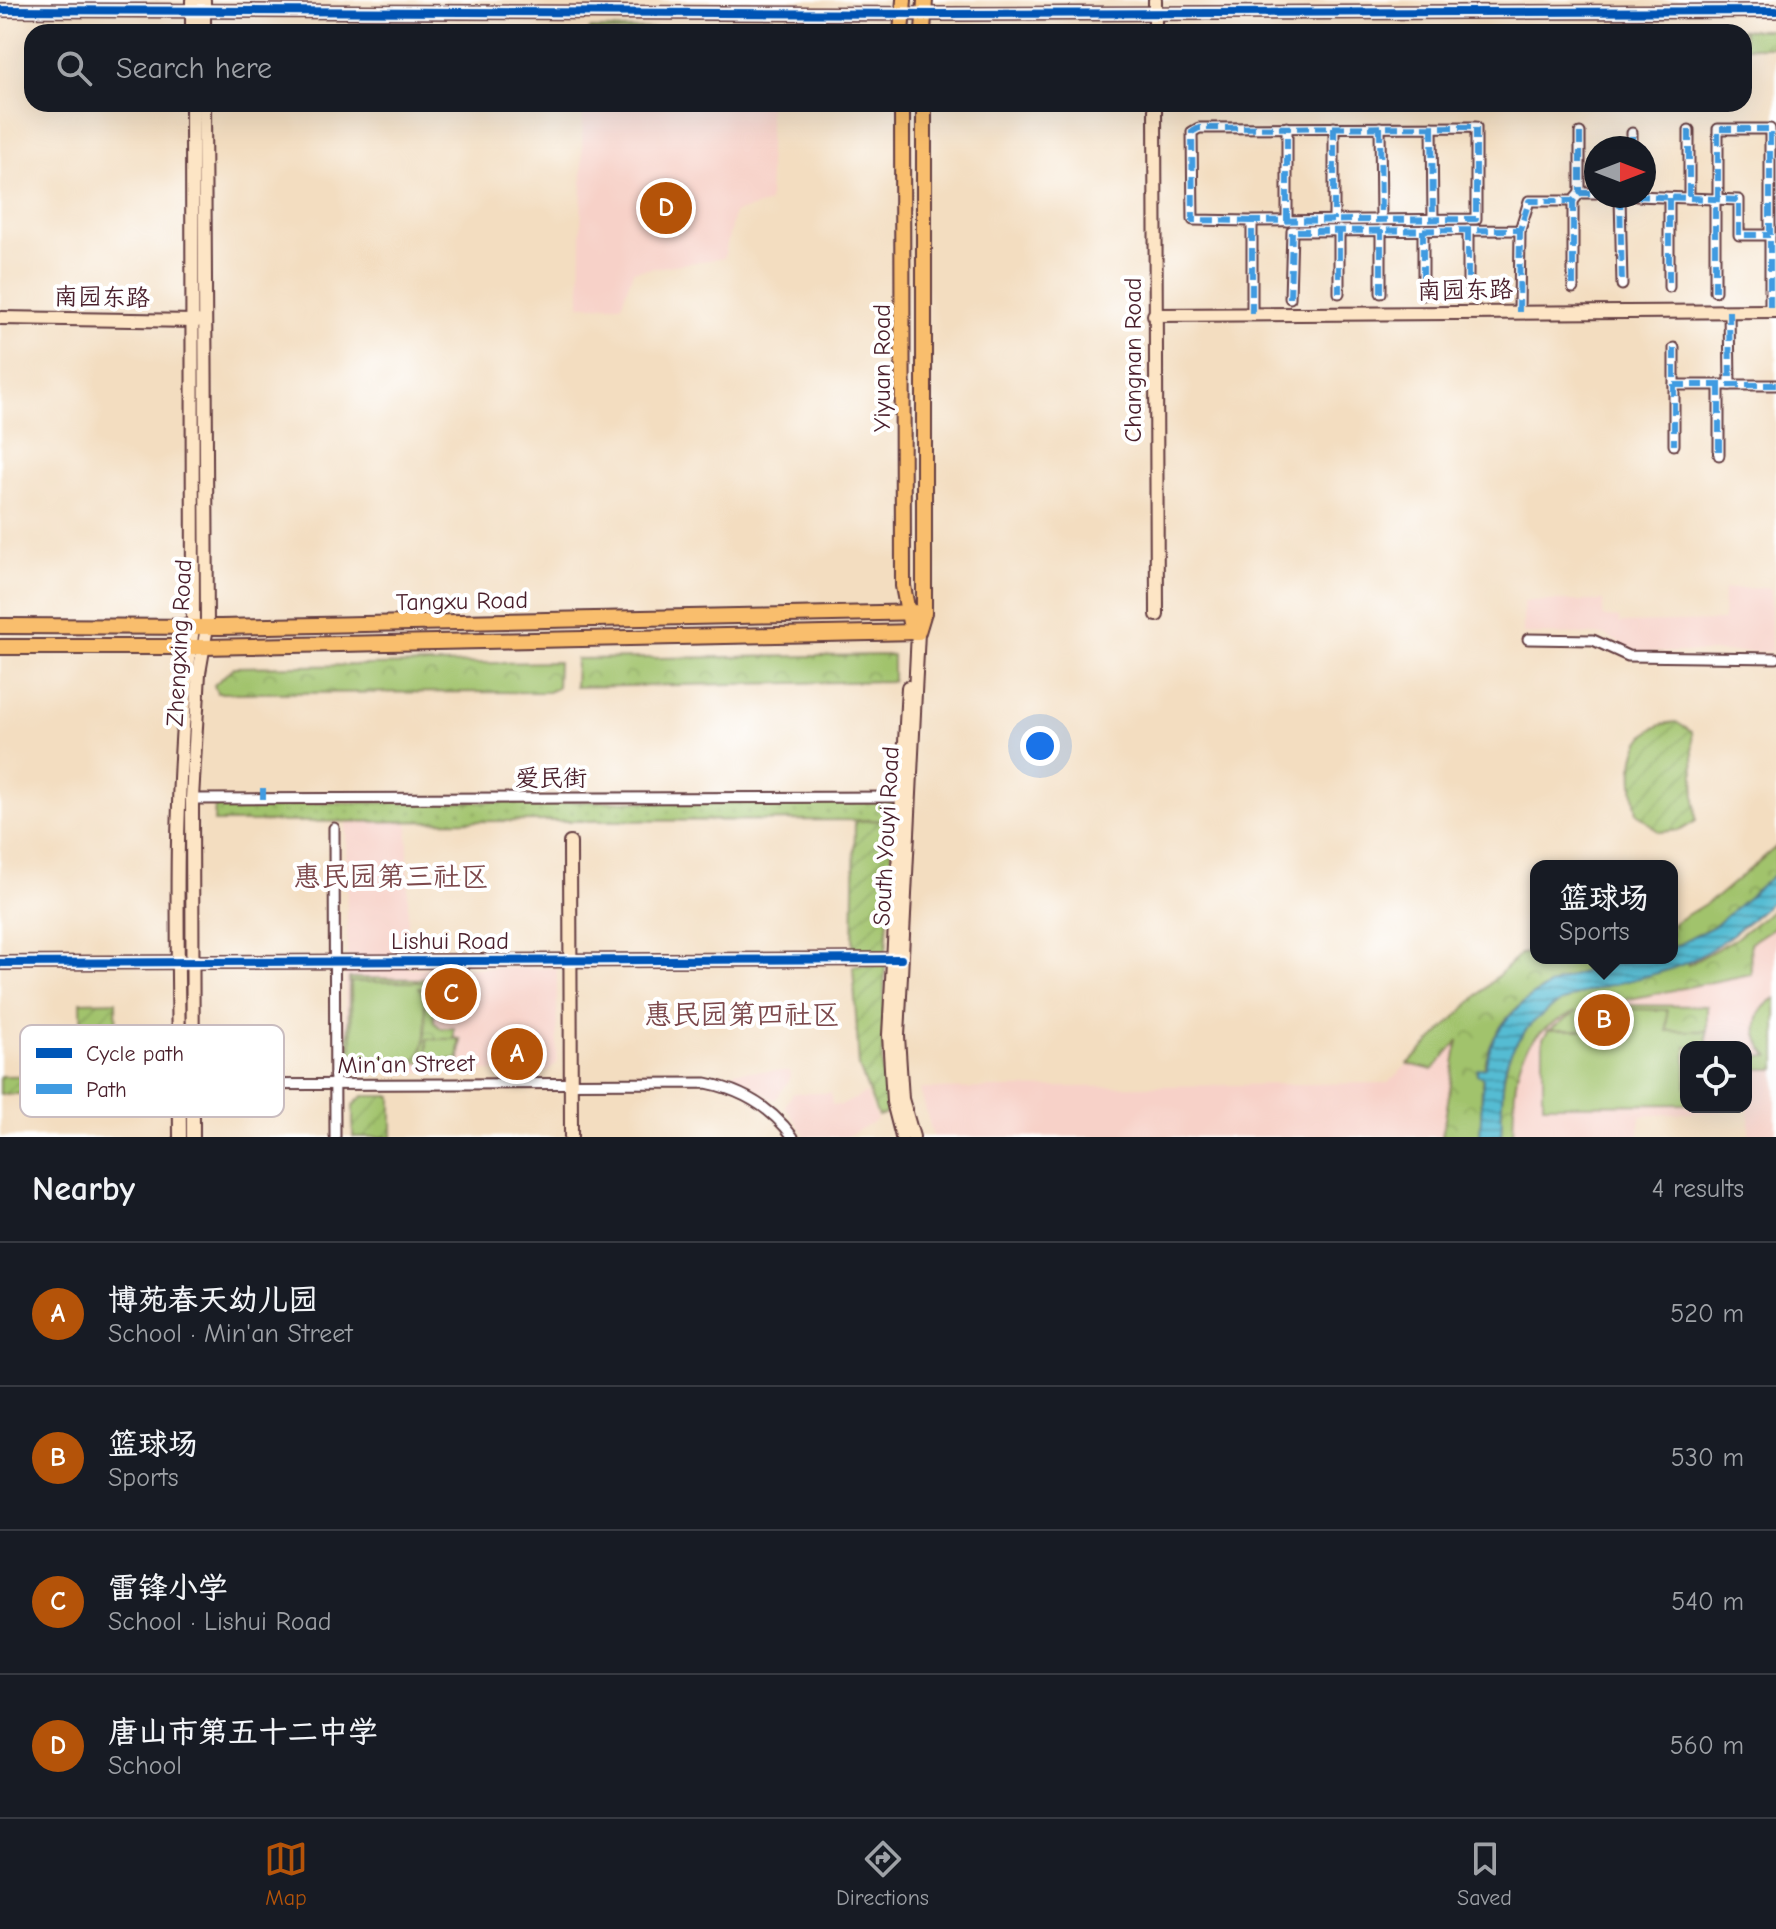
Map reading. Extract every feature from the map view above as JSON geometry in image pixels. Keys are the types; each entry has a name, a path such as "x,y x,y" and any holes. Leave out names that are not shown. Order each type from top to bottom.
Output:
{"main road":[{"name":"Yiyuan Road","path":"902,112 903,586 917,613"},
{"name":"Yiyuan Road","path":"914,632 917,613 924,112"},
{"name":"Tangxu Road","path":"0,626 200,627 917,613"},
{"name":"Tangxu Road","path":"0,647 197,647 914,632"}],"street":[{"path":"1155,0 1155,24"},
{"path":"0,10 198,5 903,6 1155,14 1528,5 1776,11"},
{"name":"Zhengxing Road","path":"189,1025 178,820 200,627 198,321 192,112"},
{"name":"Zhengxing Road","path":"198,321 204,112"},
{"name":"Changnan Road","path":"1155,112 1157,615"},
{"path":"1287,127 1287,221"},
{"path":"1334,127 1334,220"},
{"path":"1380,127 1381,293"},
{"path":"1432,127 1433,219"},
{"path":"1290,298 1290,233 1339,230 1381,225 1433,219 1476,219 1476,127 1199,128 1192,132 1193,220 1334,220 1381,225 1423,230 1520,230"},
{"path":"1715,291 1718,129 1770,129 1773,311"},
{"path":"1689,130 1689,198"},
{"path":"1573,288 1573,201 1580,193 1580,133"},
{"path":"1656,197 1739,200 1739,235 1770,235"},
{"path":"1669,198 1669,287"},
{"path":"1519,312 1520,230 1529,201 1573,201"},
{"path":"1620,208 1622,285"},
{"path":"1252,221 1252,314"},
{"path":"1339,230 1339,293"},
{"path":"1423,230 1423,295"},
{"path":"1468,230 1468,296"},
{"path":"1719,455 1729,311"},
{"name":"南园东路","path":"1154,315 1773,311"},
{"name":"南园东路","path":"0,318 198,321"},
{"path":"1674,348 1674,445"},
{"path":"1674,385 1776,385"},
{"name":"South Youyi Road","path":"905,1134 898,1071 896,959 914,632"},
{"path":"1528,639 1593,640 1628,656 1776,658"},
{"name":"Zhengxing Road","path":"183,1025 197,647"},
{"path":"263,788 263,799"},
{"name":"爱民街","path":"192,799 907,797"},
{"path":"334,828 335,1137"},
{"path":"570,843 571,1137"},
{"name":"Lishui Road","path":"0,963 896,959"},
{"name":"Min'an Street","path":"284,1085 680,1082 729,1088 772,1114 793,1137"},
{"name":"Zhengxing Road","path":"180,1137 181,1117"}],"shaded area":[{"path":"583,112 769,112 769,203 734,213 724,258 633,271 621,305 580,305"},
{"path":"1771,588 1771,652 1636,652 1605,635 1523,634 1523,601 1603,601 1603,617 1619,618 1619,623 1723,621 1724,589"},
{"path":"346,822 408,822 408,956 347,957"},
{"path":"1776,926 1776,1137 1749,1137 1752,1041 1680,1041 1680,1113 1687,1113 1640,1116 1639,1137 1513,1137 1517,1063 1527,1045 1551,1023 1593,1005 1630,1000 1750,942"},
{"path":"345,967 557,968 557,1063 548,1071 351,1072 345,1065"},
{"path":"1458,1039 1442,1137 933,1137 920,1089 1388,1083 1408,1064 1433,1070"},
{"path":"734,1071 790,1071 790,1079 775,1100 744,1081 734,1080"},
{"path":"793,1093 831,1093 832,1105 842,1105 866,1093 877,1120 846,1137 806,1137 785,1106"}],"green space":[{"path":"1752,30 1776,30 1776,47 1752,47"},
{"path":"893,655 893,681 575,687 576,659"},
{"path":"558,662 557,688 548,692 217,693 214,685 234,667"},
{"path":"1676,722 1692,732 1696,821 1681,830 1659,832 1637,813 1633,783 1635,754 1648,732 1660,725"},
{"path":"895,800 894,820 214,822 215,805 232,803"},
{"path":"894,820 886,951 853,952 855,821"},
{"path":"1776,847 1776,873 1716,925 1678,945 1678,920 1718,896"},
{"path":"1776,907 1776,926 1750,943 1751,974 1601,1005 1707,1006 1707,1031 1549,1030 1576,1012 1539,1034 1521,1061 1513,1137 1501,1137 1507,1063 1518,1038 1535,1018 1556,1004 1582,993 1687,962 1688,965 1735,939"},
{"path":"1530,953 1530,964 1615,964 1547,988 1511,1014 1497,1033 1487,1056 1480,1137 1442,1137 1458,1041 1433,1070 1408,1064 1520,954"},
{"path":"885,965 882,1069 890,1112 878,1116 859,1067 853,966"},
{"path":"349,978 430,979 434,985 434,1022 441,1028 454,1028 454,1038 461,1039 460,1062 348,1064"},
{"path":"351,982 431,982 431,988 419,988 426,1024 417,1059 392,1064 372,1063 357,1057 352,1051"},
{"path":"1776,998 1776,1069 1756,1069 1756,1057 1769,1056 1759,1041 1758,1017"},
{"path":"116,1001 116,1025 81,1025 81,1002"},
{"path":"1586,1009 1623,1009 1623,1031 1629,1030 1630,1009 1667,1010 1667,1031 1707,1031 1707,1041 1680,1041 1680,1104 1543,1105 1543,1038 1549,1030 1585,1030"},
{"path":"427,1039 459,1039 459,1060 427,1059"},
{"path":"0,1076 20,1076 20,1094 0,1094"},
{"path":"363,1096 392,1096 392,1137 353,1137 353,1105"}],"water":[{"path":"1776,873 1776,898 1715,947 1667,970 1592,990 1547,1011 1528,1028 1507,1061 1502,1093 1501,1137 1480,1137 1483,1078 1477,1074 1477,1069 1485,1067 1494,1039 1510,1015 1532,996 1586,971 1615,964 1678,964 1678,945 1716,925"}],"marked path":[{"path":"1287,127 1287,221"},
{"path":"1334,127 1334,220"},
{"path":"1380,127 1381,220"},
{"path":"1432,127 1433,219"},
{"path":"1252,221 1193,220 1192,132 1199,128 1476,127 1476,219 1252,221 1252,314"},
{"path":"1718,199 1718,129 1770,129 1770,311"},
{"path":"1689,130 1689,198"},
{"path":"1580,133 1580,193"},
{"path":"1290,298 1292,231 1520,230 1529,201 1573,201 1584,193"},
{"path":"1656,197 1739,200 1739,235 1770,235"},
{"path":"1669,198 1669,287"},
{"path":"1715,199 1715,291"},
{"path":"1573,201 1573,288"},
{"path":"1620,208 1622,285"},
{"path":"1339,230 1339,293"},
{"path":"1381,230 1381,293"},
{"path":"1423,230 1423,295"},
{"path":"1468,230 1468,296"},
{"path":"1519,312 1520,230"},
{"path":"1729,311 1730,385"},
{"path":"1674,348 1674,445"},
{"path":"1674,385 1776,385"},
{"path":"1719,385 1719,455"},
{"path":"263,788 263,799"}],"cycle path":[{"path":"0,10 945,14 1776,11"},
{"path":"0,963 901,959"}],"place":[{"name":"唐山市第五十二中学","path":"666,208"},
{"name":"雷锋小学","path":"451,994"},
{"name":"篮球场","path":"1604,1020"},
{"name":"博苑春天幼儿园","path":"517,1054"}],"district":[{"name":"惠民园第三社区","path":"391,877"},
{"name":"惠民园第四社区","path":"742,1015"}]}
